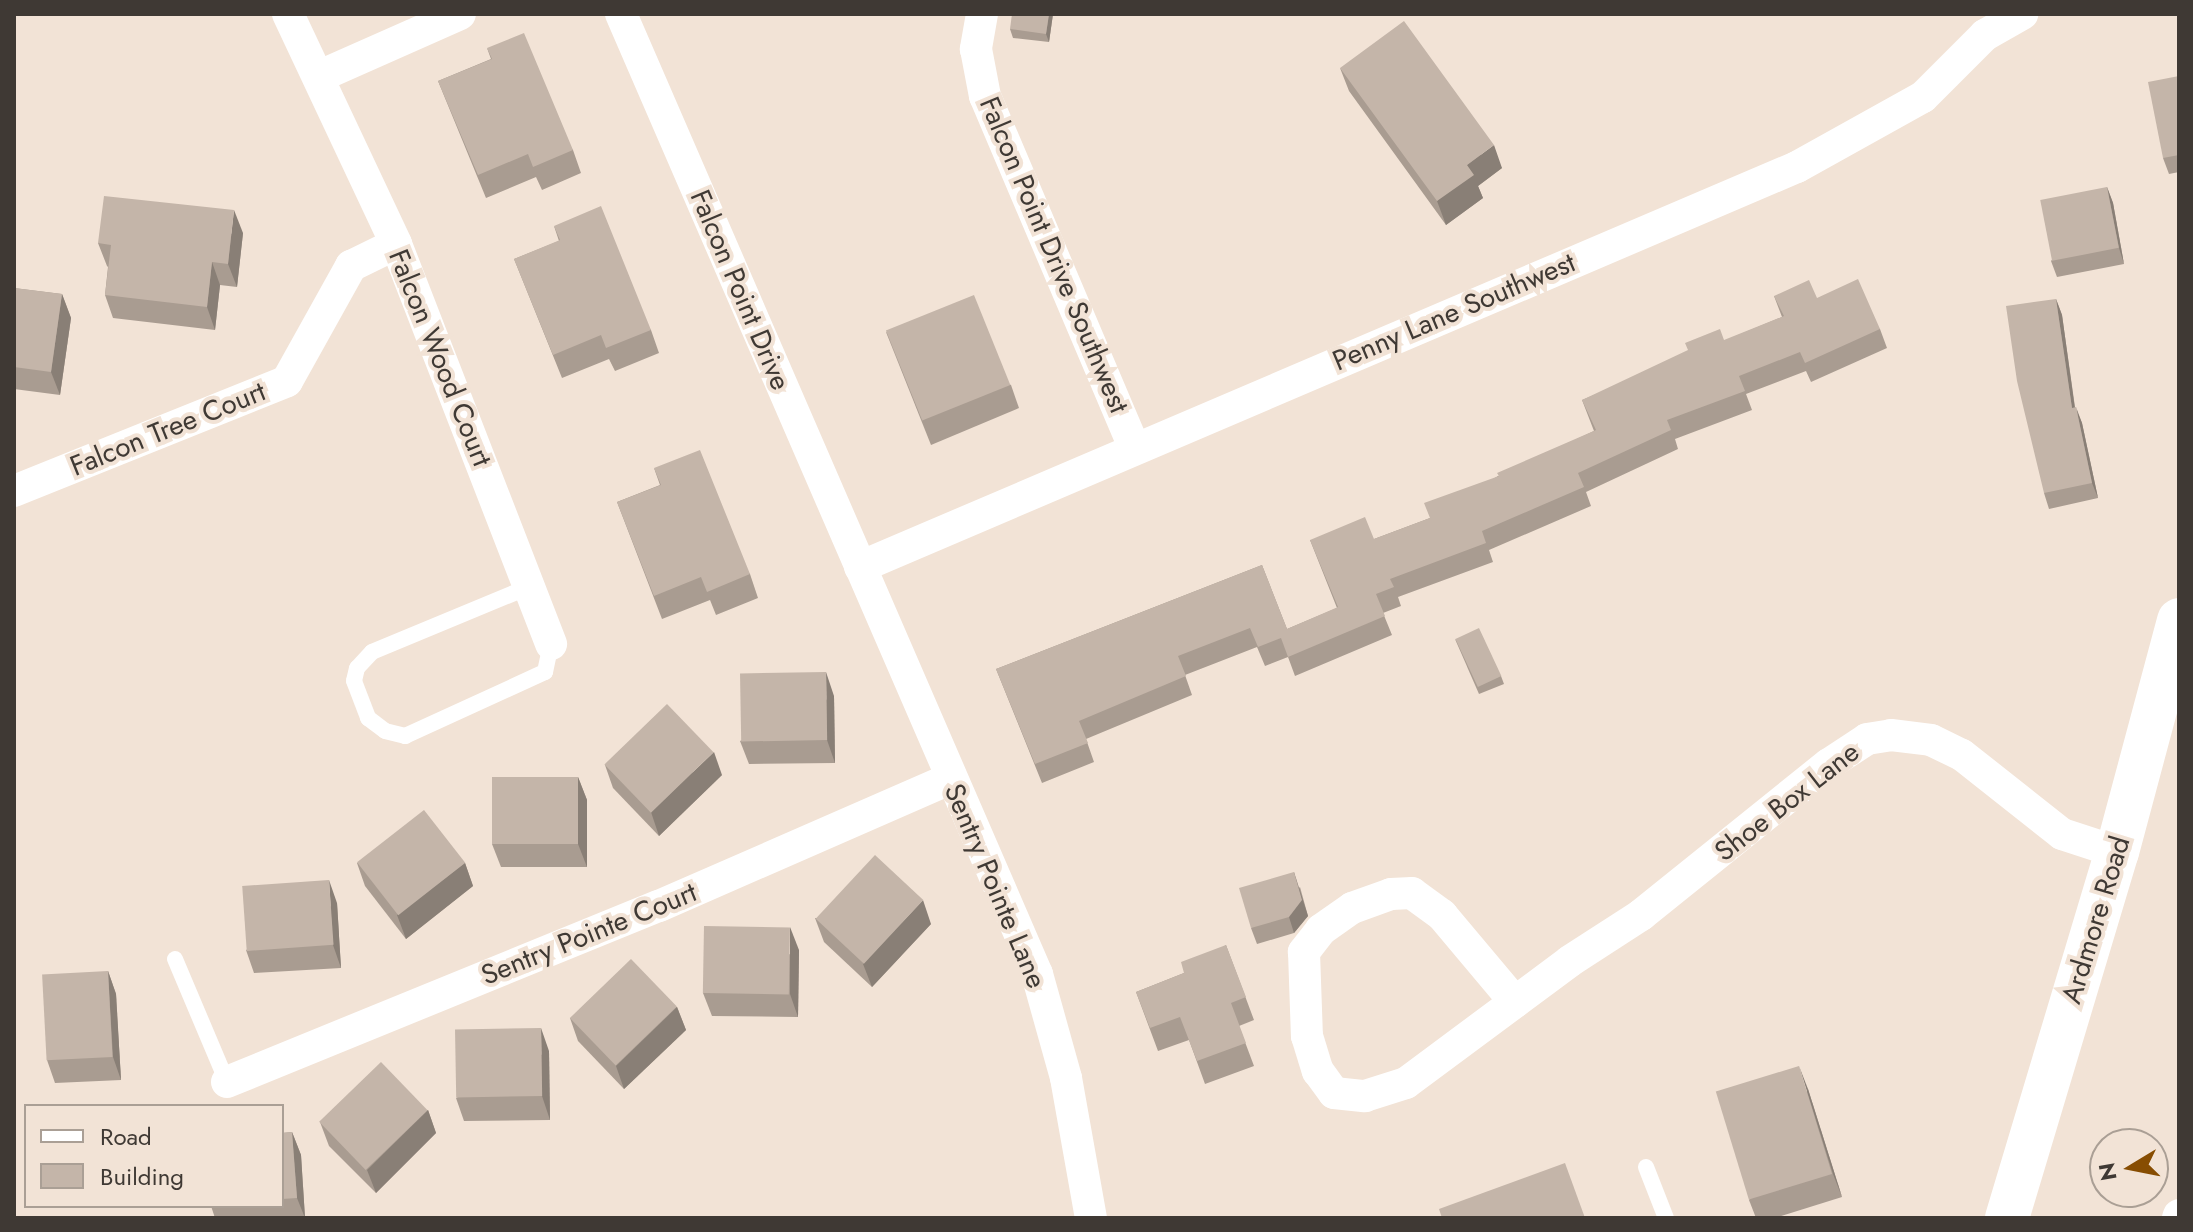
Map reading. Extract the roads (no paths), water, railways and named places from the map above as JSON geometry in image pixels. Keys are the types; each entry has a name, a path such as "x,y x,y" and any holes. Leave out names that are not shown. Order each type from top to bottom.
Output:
{"street":[{"name":"Falcon Wood Court","path":"288,14 320,76 396,244 551,644"},
{"path":"320,76 460,14"},
{"name":"Falcon Point Drive","path":"621,14 860,567"},
{"name":"Falcon Point Drive Southwest","path":"982,14 976,49 985,96 1134,447"},
{"name":"Penny Lane Southwest","path":"860,567 1134,447 1797,167 1923,97 1985,35 2022,14"},
{"name":"Falcon Tree Court","path":"14,491 287,381 351,266 396,244"},
{"name":"Sentry Pointe Lane","path":"860,567 1037,974 1066,1078 1091,1218"},
{"name":"Ardmore Road","path":"2007,1218 2117,852 2179,620"},
{"name":"Shoe Box Lane","path":"1515,1002 1442,915 1412,893 1391,894 1352,908 1321,930 1304,952 1307,1036 1318,1071 1334,1093 1365,1096 1406,1083 1515,1002 1641,915 1829,764 1867,739 1891,735 1931,740 1974,764 2062,834 2117,852"},
{"name":"Sentry Pointe Court","path":"227,1082 659,906 950,779"}],"lane":[{"path":"531,586 372,652 357,668 354,681 368,718 385,731 405,736 545,672 551,644"},
{"path":"175,959 227,1082"},
{"path":"1646,1167 1666,1218"}]}
